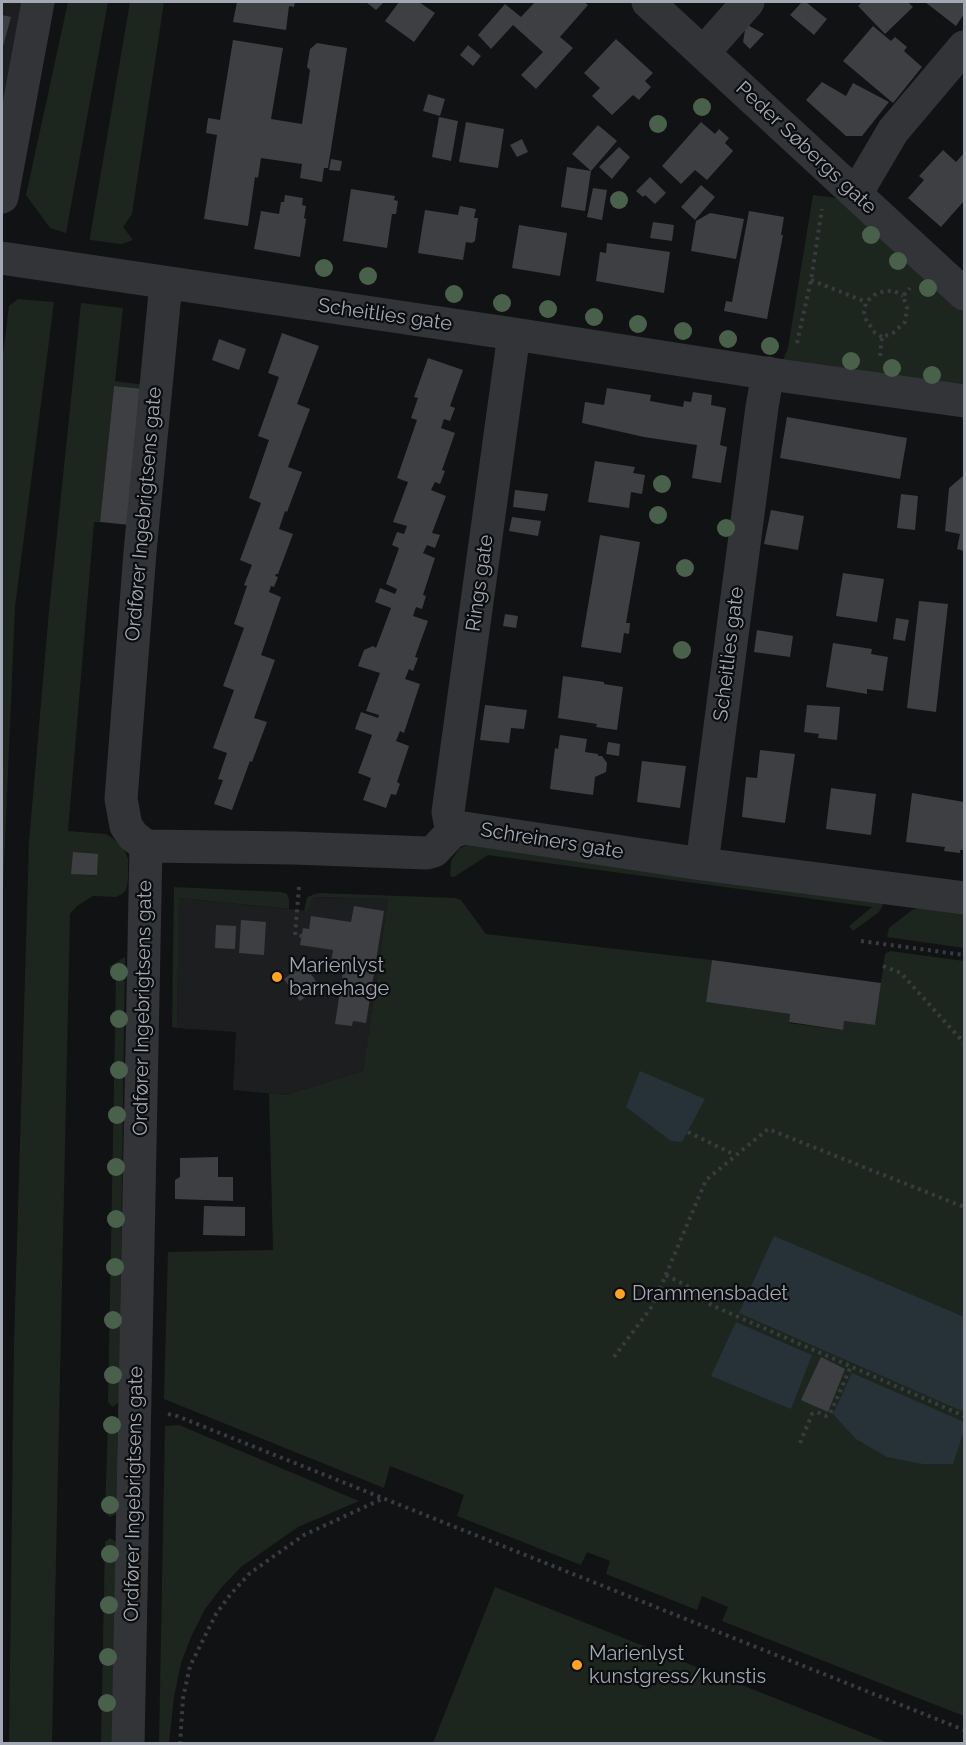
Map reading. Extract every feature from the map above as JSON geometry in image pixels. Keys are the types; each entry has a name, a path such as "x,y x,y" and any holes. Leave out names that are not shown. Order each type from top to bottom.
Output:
{"street":[{"path":"2,197 38,2"},
{"name":"Peder Søbergs gate","path":"648,2 964,294"},
{"path":"704,52 748,2"},
{"path":"856,194 893,131 964,47"},
{"name":"Scheitlies gate","path":"2,258 875,390 964,401"},
{"name":"Ordfører Ingebrigtsens gate","path":"128,1743 146,846 133,836 126,826 121,799 140,552 166,283"},
{"name":"Rings gate","path":"452,832 448,812 514,334"},
{"name":"Scheitlies gate","path":"702,864 768,374"},
{"name":"Schreiners gate","path":"146,846 293,848 427,854 434,851 452,832 464,828 702,864 964,897"}],"path":[{"path":"796,350 811,280 824,201"},
{"path":"903,296 932,263"},
{"path":"811,280 866,302"},
{"path":"884,291 894,291 903,296 907,308 905,322 893,333 882,337 874,333 865,318 866,302 874,295 884,291"},
{"path":"875,390 882,337"},
{"path":"299,887 295,935 302,936"},
{"path":"861,941 964,955"},
{"path":"883,966 901,973 964,1043"},
{"path":"614,1357 653,1305 706,1180 768,1129 964,1207"},
{"path":"688,1132 735,1155"},
{"path":"666,1275 704,1295 711,1305 964,1416"},
{"path":"800,1443 812,1414 817,1412 826,1416 830,1414 851,1366"},
{"path":"158,1413 177,1416 964,1731"},
{"path":"180,1743 183,1698 190,1666 216,1614 230,1595 250,1573 304,1535 384,1498"}],"shaded area":[{"path":"2,2 29,2 2,124"},
{"path":"68,2 108,2 66,233 50,228 26,195"},
{"path":"130,2 164,2 132,214 123,227 133,240 121,244 90,240 90,237"},
{"path":"813,195 836,198 868,223 964,312 964,388 783,360 788,348"},
{"path":"18,299 54,302 15,607 2,912 2,363 9,306"},
{"path":"81,303 123,308 115,381 145,385 145,389 114,386 100,522 94,522 68,831 106,834 115,840 124,849 128,859 128,880 126,890 122,894 116,897 93,896 77,906 70,914 52,1743 9,1744 14,1343 29,842 49,611"},
{"path":"469,844 882,899 883,905 879,912 853,931 849,926 872,907 488,855 454,877 450,876 451,861 459,849"},
{"path":"174,887 281,892 287,894 289,899 289,909 179,898 177,1028 172,1027"},
{"name":"Drammensbadet","path":"319,893 455,898 461,900 486,934 712,960 706,1002 790,1014 789,1023 842,1030 844,1021 875,1025 885,954 890,951 964,961 964,1716 722,1621 728,1607 702,1596 697,1610 606,1574 610,1561 587,1552 581,1565 457,1516 464,1495 390,1466 384,1488 164,1399 168,1252 273,1250 269,1093 285,1095 363,1071 388,899 314,897 308,911 304,911 307,897"},
{"name":"Marienlyst barnehage","path":"314,897 388,899 363,1071 285,1095 233,1090 236,1032 177,1028 179,898 307,911"},
{"path":"920,907 964,911 964,948 887,937 889,928 912,910"},
{"path":"125,957 119,1402 113,1407 108,1402 116,977 109,967"},
{"path":"640,1071 705,1099 682,1142 671,1141 626,1107"},
{"path":"774,1236 964,1317 964,1412 739,1313"},
{"path":"736,1322 812,1355 791,1409 711,1376"},
{"path":"852,1373 964,1422 964,1430 953,1464 923,1464 887,1457 856,1439 833,1414"},
{"path":"113,1417 118,1422 116,1514 110,1517 105,1513 108,1422"},
{"path":"179,1425 359,1501 298,1527 241,1567 222,1587 205,1609 191,1637 181,1663 174,1697 169,1743 159,1743 165,1426"},
{"path":"110,1538 116,1542 112,1743 101,1744 105,1542"},
{"name":"Marienlyst kunstgress/kunstis","path":"495,1587 888,1743 433,1743"}],"building":[{"path":"237,2 295,2 294,7 289,6 286,30 233,22"},
{"path":"366,2 384,2 376,10"},
{"path":"399,2 419,2 435,13 414,42 385,21"},
{"path":"535,2 584,2 588,5 560,37 573,48 536,89 521,75 543,52 513,25 491,49 478,35 505,4 521,17"},
{"path":"802,2 806,2 827,19 814,35 790,15"},
{"path":"862,2 908,2 913,7 885,34 858,6"},
{"path":"925,2 964,2 964,14 956,26"},
{"path":"2,15 11,17 2,50"},
{"path":"746,24 764,34 750,49 743,42"},
{"path":"873,26 891,41 895,37 907,47 904,51 922,67 893,103 843,61"},
{"path":"616,39 653,73 645,81 651,87 639,100 633,95 612,115 592,96 600,88 584,73"},
{"path":"233,40 283,48 271,119 302,124 310,70 307,67 310,49 317,43 347,48 328,168 324,168 322,182 300,178 302,164 261,158 258,178 255,177 248,226 204,219 217,135 206,133 208,118 220,120"},
{"path":"468,45 481,56 473,66 460,55"},
{"path":"822,82 846,96 853,83 889,102 862,136 846,136 806,100"},
{"path":"428,94 445,99 440,116 423,111"},
{"path":"439,117 458,121 451,161 432,157"},
{"path":"466,122 504,129 498,168 459,162"},
{"path":"701,122 715,134 719,129 729,138 725,143 733,151 707,180 695,170 681,184 662,166"},
{"path":"598,125 617,141 591,171 572,154"},
{"path":"522,139 528,152 517,157 510,145"},
{"path":"619,147 630,157 612,179 599,167"},
{"path":"943,150 956,162 964,153 964,201 941,227 908,198 924,180 919,176"},
{"path":"331,159 342,161 340,171 329,170"},
{"path":"567,167 591,171 585,211 561,207"},
{"path":"650,177 666,193 655,204 636,191"},
{"path":"701,185 715,197 695,220 681,207"},
{"path":"593,188 607,190 602,220 587,217"},
{"path":"351,189 395,196 394,200 398,201 396,214 392,214 387,248 343,241"},
{"path":"285,195 303,198 302,205 306,206 300,257 254,249 261,211 279,214"},
{"path":"460,206 476,209 474,218 478,218 475,241 466,242 463,260 418,253 425,210 458,215"},
{"path":"749,211 784,217 781,235 783,235 767,319 724,311 726,301 732,302"},
{"path":"710,213 744,219 736,259 691,251 696,221"},
{"path":"653,222 674,225 672,241 650,238"},
{"path":"519,225 567,233 560,276 512,268"},
{"path":"607,243 670,252 664,293 596,281 600,252 606,253"},
{"path":"282,333 319,346 297,404 310,409 288,467 302,472 279,529 293,534 278,574 275,576 278,577 274,587 271,586 269,592 281,597 261,655 275,660 254,718 267,722 232,810 214,804 223,780 218,779 227,753 213,748 234,690 223,686 244,628 234,624 247,586 244,585 252,565 240,560 261,503 249,498 269,440 258,436 279,377 268,373"},
{"path":"219,339 246,349 239,370 212,360"},
{"path":"428,358 463,370 450,406 455,408 450,421 444,419 441,428 455,433 442,470 445,471 440,484 435,482 431,490 446,496 432,533 440,535 435,548 427,545 423,553 435,558 423,595 426,596 422,609 416,607 413,616 428,621 415,657 418,658 413,671 409,669 405,679 420,684 404,733 400,731 396,741 409,746 397,782 400,784 396,795 391,794 386,808 363,800 371,778 358,773 372,735 355,729 361,712 378,718 379,715 366,711 380,673 358,666 364,650 373,646 376,648 391,608 375,602 380,588 395,594 397,589 386,584 399,548 392,545 397,532 404,534 407,526 393,522 408,482 397,478 417,420 411,418 418,398 414,397"},
{"path":"114,386 145,389 130,525 100,522"},
{"path":"607,388 651,395 650,401 683,407 684,401 691,402 693,392 712,395 711,405 726,408 720,445 727,447 721,483 692,478 697,445 644,437 582,423 585,402 604,405"},
{"path":"787,417 907,438 900,479 780,458"},
{"path":"595,461 635,467 633,473 645,475 642,494 631,492 629,508 588,502"},
{"path":"963,476 964,551 957,549 960,534 945,531 949,488"},
{"path":"515,490 548,494 545,511 513,507"},
{"path":"901,494 918,496 915,530 897,528"},
{"path":"771,510 804,516 798,550 764,544"},
{"path":"512,517 541,521 538,536 509,531"},
{"path":"600,535 640,542 626,623 630,623 629,634 624,633 621,653 581,647"},
{"path":"843,573 884,579 877,622 836,616"},
{"path":"919,601 948,604 936,712 907,708"},
{"path":"505,614 518,616 516,628 503,626"},
{"path":"896,618 909,620 905,641 893,639"},
{"path":"757,630 793,636 790,657 754,652"},
{"path":"833,643 872,649 871,654 888,657 883,691 867,689 867,694 826,687"},
{"path":"563,676 623,687 617,730 596,727 597,724 558,718"},
{"path":"485,705 527,710 524,729 511,728 509,743 480,740"},
{"path":"807,705 840,707 837,740 818,738 819,734 804,732"},
{"path":"560,735 587,739 585,752 602,756 607,763 606,772 595,777 593,795 550,789 555,748 558,749"},
{"path":"608,742 620,744 619,756 606,754"},
{"path":"760,750 795,754 785,823 742,817 746,777 757,778"},
{"path":"642,761 686,766 680,808 637,802"},
{"path":"831,788 876,794 871,835 826,829"},
{"path":"912,793 964,802 964,850 960,850 960,853 944,851 945,847 906,842"},
{"path":"73,852 98,854 97,875 71,874"},
{"path":"354,906 384,911 366,1023 353,1021 352,1026 335,1024 344,965 331,963 333,950 300,945 303,928 309,929 311,916 351,922"},
{"path":"241,920 266,922 264,955 239,953"},
{"path":"216,925 236,926 235,949 215,948"},
{"path":"712,960 881,983 875,1025 844,1021 843,1030 789,1022 790,1014 706,1002"},
{"path":"304,964 320,987 300,1001 284,979"},
{"path":"218,1157 218,1177 233,1177 233,1201 175,1199 175,1180 180,1177 180,1158"},
{"path":"204,1206 245,1207 245,1236 203,1235"},
{"path":"821,1357 845,1369 828,1412 801,1400"}],"place":[{"name":"Marienlyst barnehage","path":"277,977"},
{"name":"Drammensbadet","path":"620,1294"},
{"name":"Marienlyst kunstgress/kunstis","path":"577,1665"}]}
